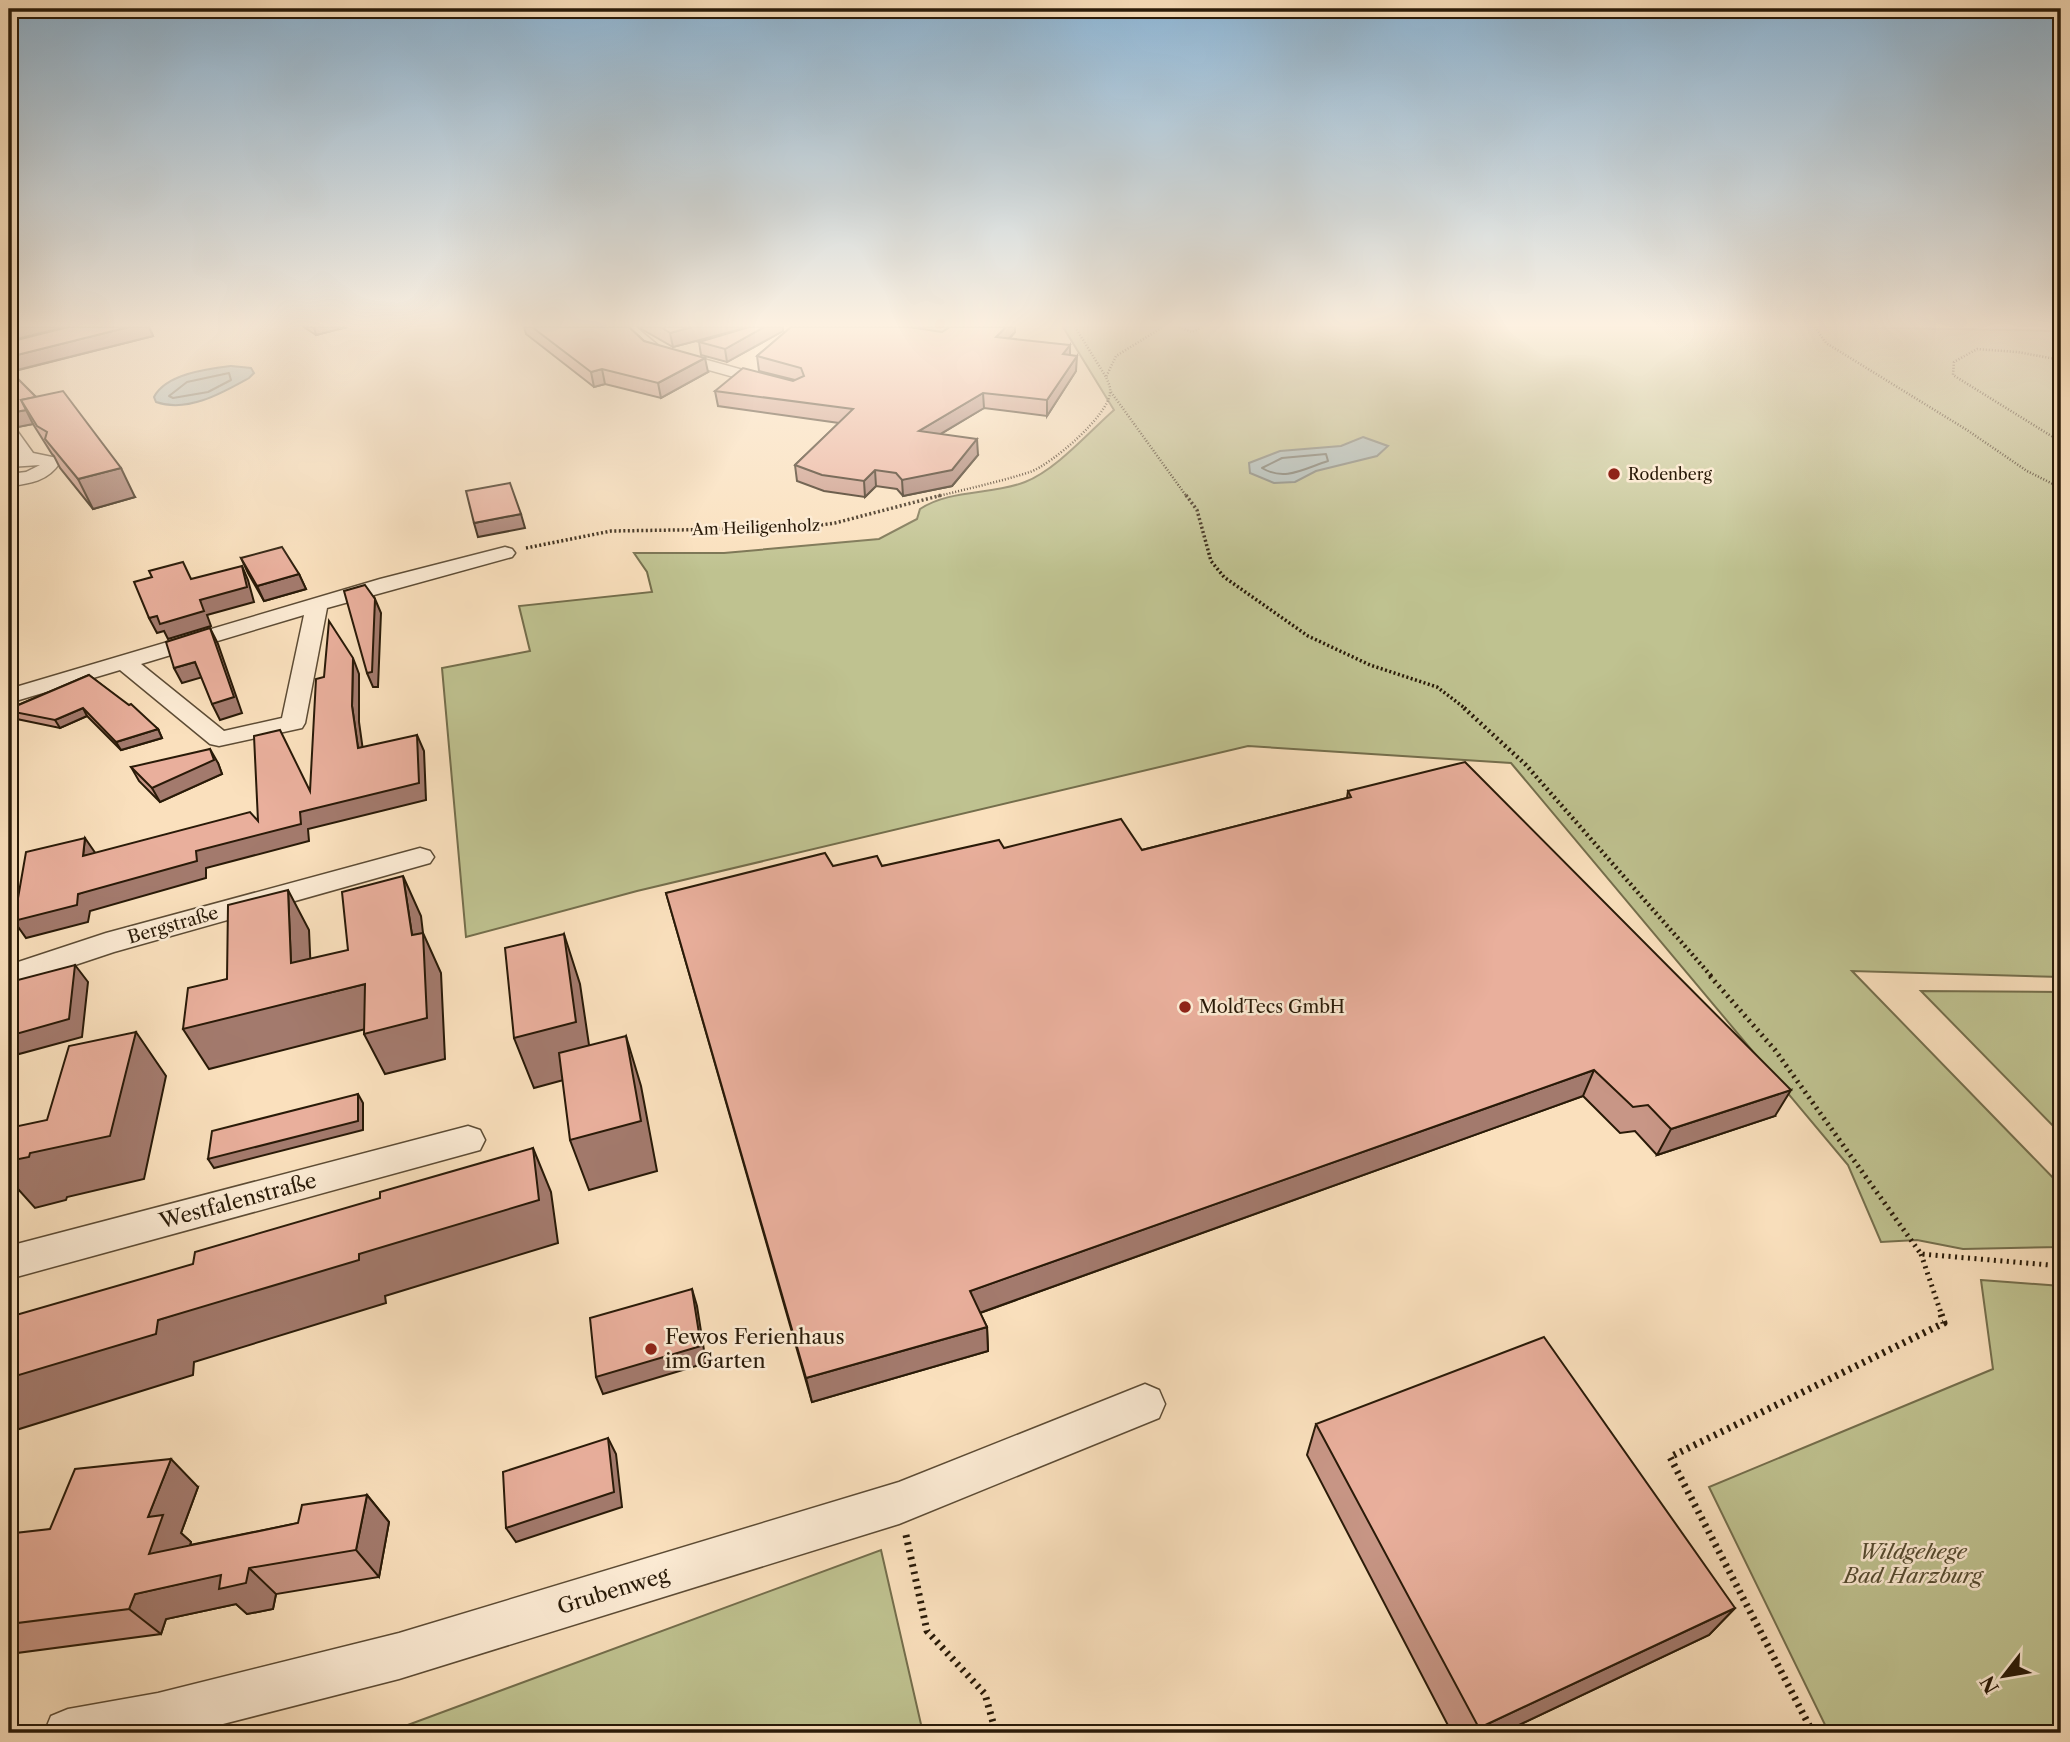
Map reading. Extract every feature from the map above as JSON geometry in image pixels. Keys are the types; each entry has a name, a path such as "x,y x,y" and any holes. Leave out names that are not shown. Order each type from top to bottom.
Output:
{"street":[{"path":"9,432 18,460 38,457 51,462 48,468 38,474 9,480"},
{"path":"9,696 317,604 505,552"},
{"path":"126,663 219,739 293,723 317,604"},
{"name":"Bergstraße","path":"9,976 106,944 420,857"},
{"name":"Westfalenstraße","path":"9,1263 468,1140"},
{"name":"Grubenweg","path":"68,1733 156,1725 399,1656 899,1503 1145,1404"}],"path":[{"name":"Am Heiligenholz","path":"505,552 611,531 801,528 835,523 1033,471 1055,457 1104,408"},
{"path":"1123,408 1197,510 1201,533 1211,561 1224,577 1308,636 1370,665 1437,687 1481,721 1526,765 1775,1050 1921,1254 1944,1323 1670,1457 1813,1733"},
{"path":"1932,408 2027,471 2061,488"},
{"path":"2007,408 2061,442"},
{"path":"1921,1254 2061,1266"},
{"path":"899,1503 927,1631 985,1694 996,1733"}],"green space":[{"path":"2061,408 2061,977 1852,971 2061,1186 2061,1247 1963,1249 1917,1240 1881,1242 1848,1165 1511,763 1248,746 637,891 466,937 442,668 530,651 519,606 652,592 647,572 634,553 724,553 879,539 917,519 920,509 944,498 1012,486 1037,476 1060,460 1114,410"},
{"path":"1921,991 2061,992 2061,1134"},
{"name":"Wildgehege Bad Harzburg","path":"1981,1280 2061,1286 2061,1733 1829,1733 1709,1487 1993,1369"},
{"path":"881,1550 923,1733 405,1733 405,1726"}],"water":[{"path":"1363,437 1388,446 1377,456 1316,471 1295,482 1274,483 1250,473 1249,463 1280,451 1341,446"}],"building":[{"path":"9,408 26,410 9,413"},
{"path":"26,408 76,408 121,468 78,479 45,439 47,432 37,426"},
{"path":"848,408 957,408 919,431 977,439 952,470 902,480 896,473 875,470 864,481 822,475 795,465 853,409"},
{"path":"510,483 521,514 474,523 466,491"},
{"path":"282,547 299,574 257,586 241,558"},
{"path":"183,562 191,579 242,566 247,587 200,600 204,611 160,624 157,616 149,618 134,582 152,577 149,571"},
{"path":"365,585 375,599 372,672 367,673 344,591"},
{"path":"329,621 353,658 352,706 358,748 417,735 419,783 300,812 301,824 196,851 197,861 78,894 77,905 14,921 26,852 85,838 83,856 250,812 258,821 254,736 280,730 310,791 316,679 324,677"},
{"path":"210,628 234,697 212,704 195,662 174,668 166,642"},
{"path":"89,675 131,704 158,729 116,742 83,708 55,720 9,711 9,709"},
{"path":"210,749 214,760 152,788 131,767"},
{"name":"MoldTecs GmbH","path":"1465,762 1791,1090 1671,1129 1648,1105 1633,1107 1594,1070 970,1291 987,1327 806,1378 666,893 825,853 833,866 877,856 882,866 999,840 1004,848 1121,819 1142,850 1351,797 1348,791"},
{"path":"403,876 412,935 423,933 427,1018 364,1034 365,984 183,1029 188,988 227,979 228,905 288,890 291,963 348,950 342,892"},
{"path":"564,934 576,1022 514,1038 505,948"},
{"path":"75,965 69,1019 9,1036 14,981"},
{"path":"136,1032 110,1136 30,1153 29,1157 9,1161 9,1128 47,1120 69,1046"},
{"path":"626,1036 641,1121 570,1140 559,1053"},
{"path":"358,1094 358,1121 208,1159 212,1131"},
{"path":"533,1148 539,1200 359,1254 359,1260 158,1320 156,1334 9,1378 9,1317 193,1264 195,1252 380,1198 380,1192"},
{"name":"Fewos Ferienhaus im Garten","path":"692,1289 701,1346 596,1377 590,1318"},
{"path":"1544,1337 1735,1608 1479,1728 1316,1424"},
{"path":"608,1438 614,1492 506,1528 503,1472"},
{"path":"171,1459 148,1517 163,1515 149,1554 298,1523 302,1505 367,1495 356,1550 249,1568 246,1583 219,1589 221,1575 135,1594 129,1609 9,1624 9,1547 15,1533 50,1529 75,1469"}],"place":[{"name":"Rodenberg","path":"1614,474"},
{"name":"MoldTecs GmbH","path":"1185,1007"},
{"name":"Fewos Ferienhaus im Garten","path":"651,1349"}]}
